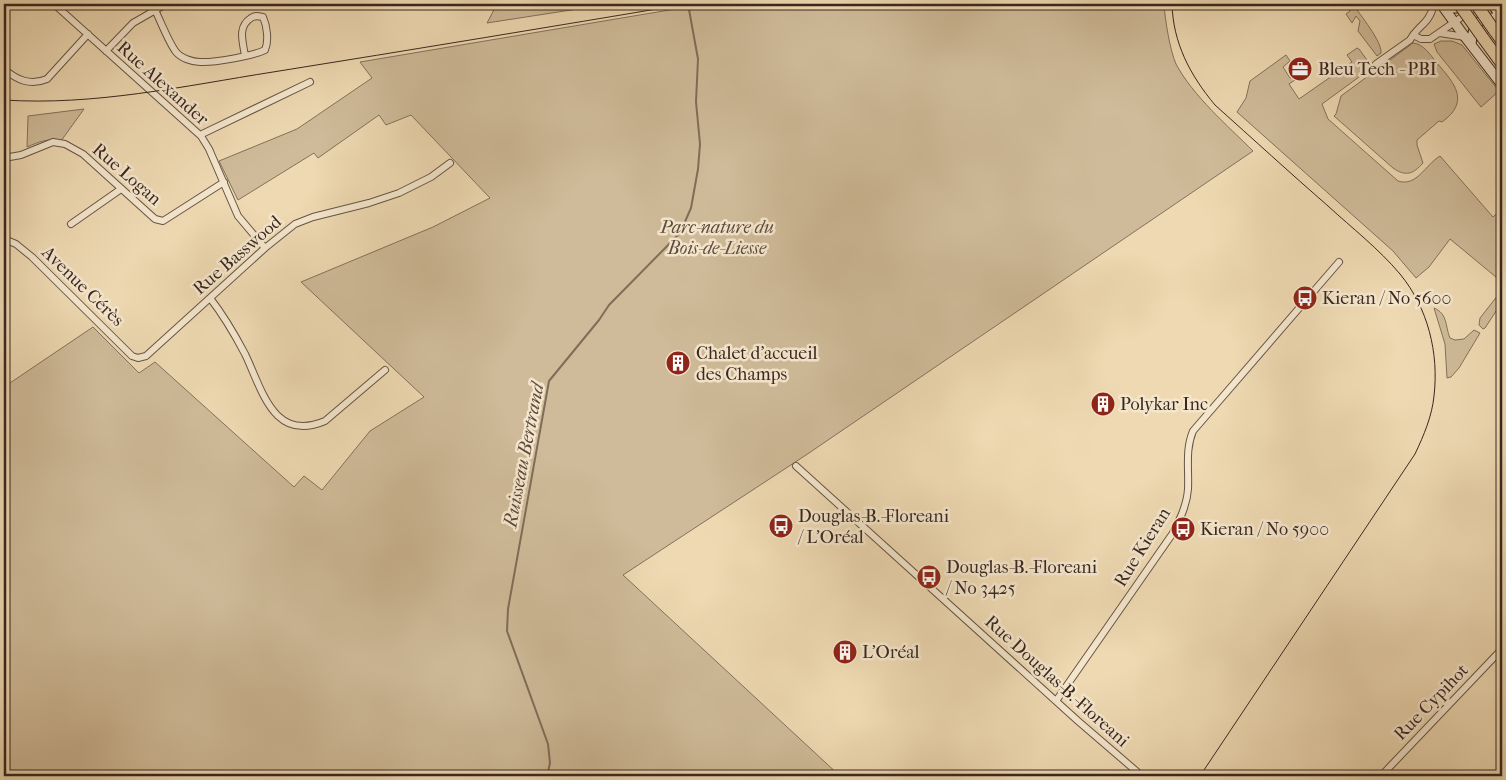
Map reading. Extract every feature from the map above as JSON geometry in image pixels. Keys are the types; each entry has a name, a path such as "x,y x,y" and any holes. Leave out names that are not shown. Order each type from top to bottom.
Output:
{"highway":[{"path":"1459,4 1502,64"},
{"path":"1476,4 1502,41"}],"main road":[{"path":"1443,6 1457,8 1468,4"},
{"path":"1492,4 1501,17"},
{"path":"1443,6 1502,85"},
{"path":"1468,41 1480,21 1489,17 1501,17"}],"street":[{"name":"Rue Alexander","path":"54,4 200,135 209,148 238,216 265,248"},
{"path":"106,51 124,30 166,4"},
{"path":"1376,64 1410,40 1427,22 1434,4"},
{"path":"1413,35 1419,39 1426,40 1482,4"},
{"path":"1501,17 1502,4"},
{"path":"155,10 177,53 190,60 202,62 245,56 265,50 267,46 266,26 263,17 252,17 243,27 245,56"},
{"path":"1440,32 1468,41"},
{"path":"4,69 20,81 40,82 47,80 88,34"},
{"path":"200,135 310,82"},
{"name":"Rue Logan","path":"4,158 21,155 53,142 65,144 82,154 155,218 164,221 224,182"},
{"name":"Rue Basswood","path":"138,358 146,356 265,248 295,224 399,193 432,177 450,162"},
{"path":"71,224 121,189"},
{"name":"Avenue Cérès","path":"4,239 16,244 32,257 132,356 138,358"},
{"name":"Rue Kieran","path":"1056,701 1173,533 1186,502 1188,490 1187,450 1193,431 1339,262"},
{"path":"210,298 224,316 271,409 292,425 314,425 325,421 385,370"},
{"name":"Rue Douglas-B.-Floreani","path":"796,466 1056,701 1142,776"},
{"name":"Rue Cypihot","path":"1381,776 1502,649"}],"green space":[{"path":"497,4 610,4 487,23"},
{"name":"Parc-nature du Bois-de-Liesse","path":"705,4 1164,4 1172,51 1176,64 1183,76 1212,110 1253,151 806,455 623,575 840,776 4,776 4,387 93,327 139,373 155,362 294,487 304,476 322,490 370,431 424,397 301,282 433,227 490,198 411,115 386,125 379,115 318,158 314,153 238,200 219,161 297,129 372,78 360,62"},
{"path":"1346,4 1353,4 1374,35 1381,53 1377,56 1358,31 1360,21 1356,16 1352,23 1346,14 1350,11"},
{"path":"1441,41 1452,41 1462,45 1499,91 1481,107 1437,52 1434,44"},
{"path":"1413,43 1424,48 1443,70 1454,85 1458,99 1456,107 1451,114 1442,122 1439,121 1417,140 1423,163 1413,172 1402,173 1393,168 1334,116 1341,96"},
{"path":"1357,48 1370,64 1370,69 1322,104 1328,119 1398,181 1405,182 1416,178 1440,156 1493,217 1502,209 1502,282 1450,239 1429,267 1416,278 1393,251 1237,112 1246,98 1250,81 1286,55 1290,61 1283,67 1290,78 1303,72 1304,74 1289,84 1299,99 1352,62 1347,55"},
{"path":"84,109 61,141 47,140 27,147 28,116"},
{"path":"1502,290 1502,302 1483,329 1479,325 1480,318"},
{"path":"1434,308 1444,317 1450,338 1455,340 1464,339 1474,330 1480,333 1459,368 1451,377 1447,378 1445,344"}],"waterway":[{"name":"Ruisseau Bertrand","path":"547,776 550,763 548,744 507,631 508,609 549,381 609,305 680,233 691,208 698,169 700,144 696,102 698,59 688,4"}],"tram line":[{"path":"4,100 71,100 139,94 687,4"},
{"path":"1172,4 1179,45 1184,58 1206,94 1215,105 1365,239 1400,274 1410,287 1424,316 1433,347 1435,364 1434,396 1431,411 1415,454 1200,776"}],"place":[{"name":"Bleu Tech - PBI","path":"1300,69"},
{"name":"Kieran / No 5600","path":"1305,298"},
{"name":"Chalet d'accueil des Champs","path":"678,363"},
{"name":"Polykar Inc","path":"1103,404"},
{"name":"Douglas-B.-Floreani / L'Oréal","path":"781,526"},
{"name":"Kieran / No 5900","path":"1183,529"},
{"name":"Douglas-B.-Floreani / No 3425","path":"929,577"},
{"name":"L'Oréal","path":"845,652"}]}
